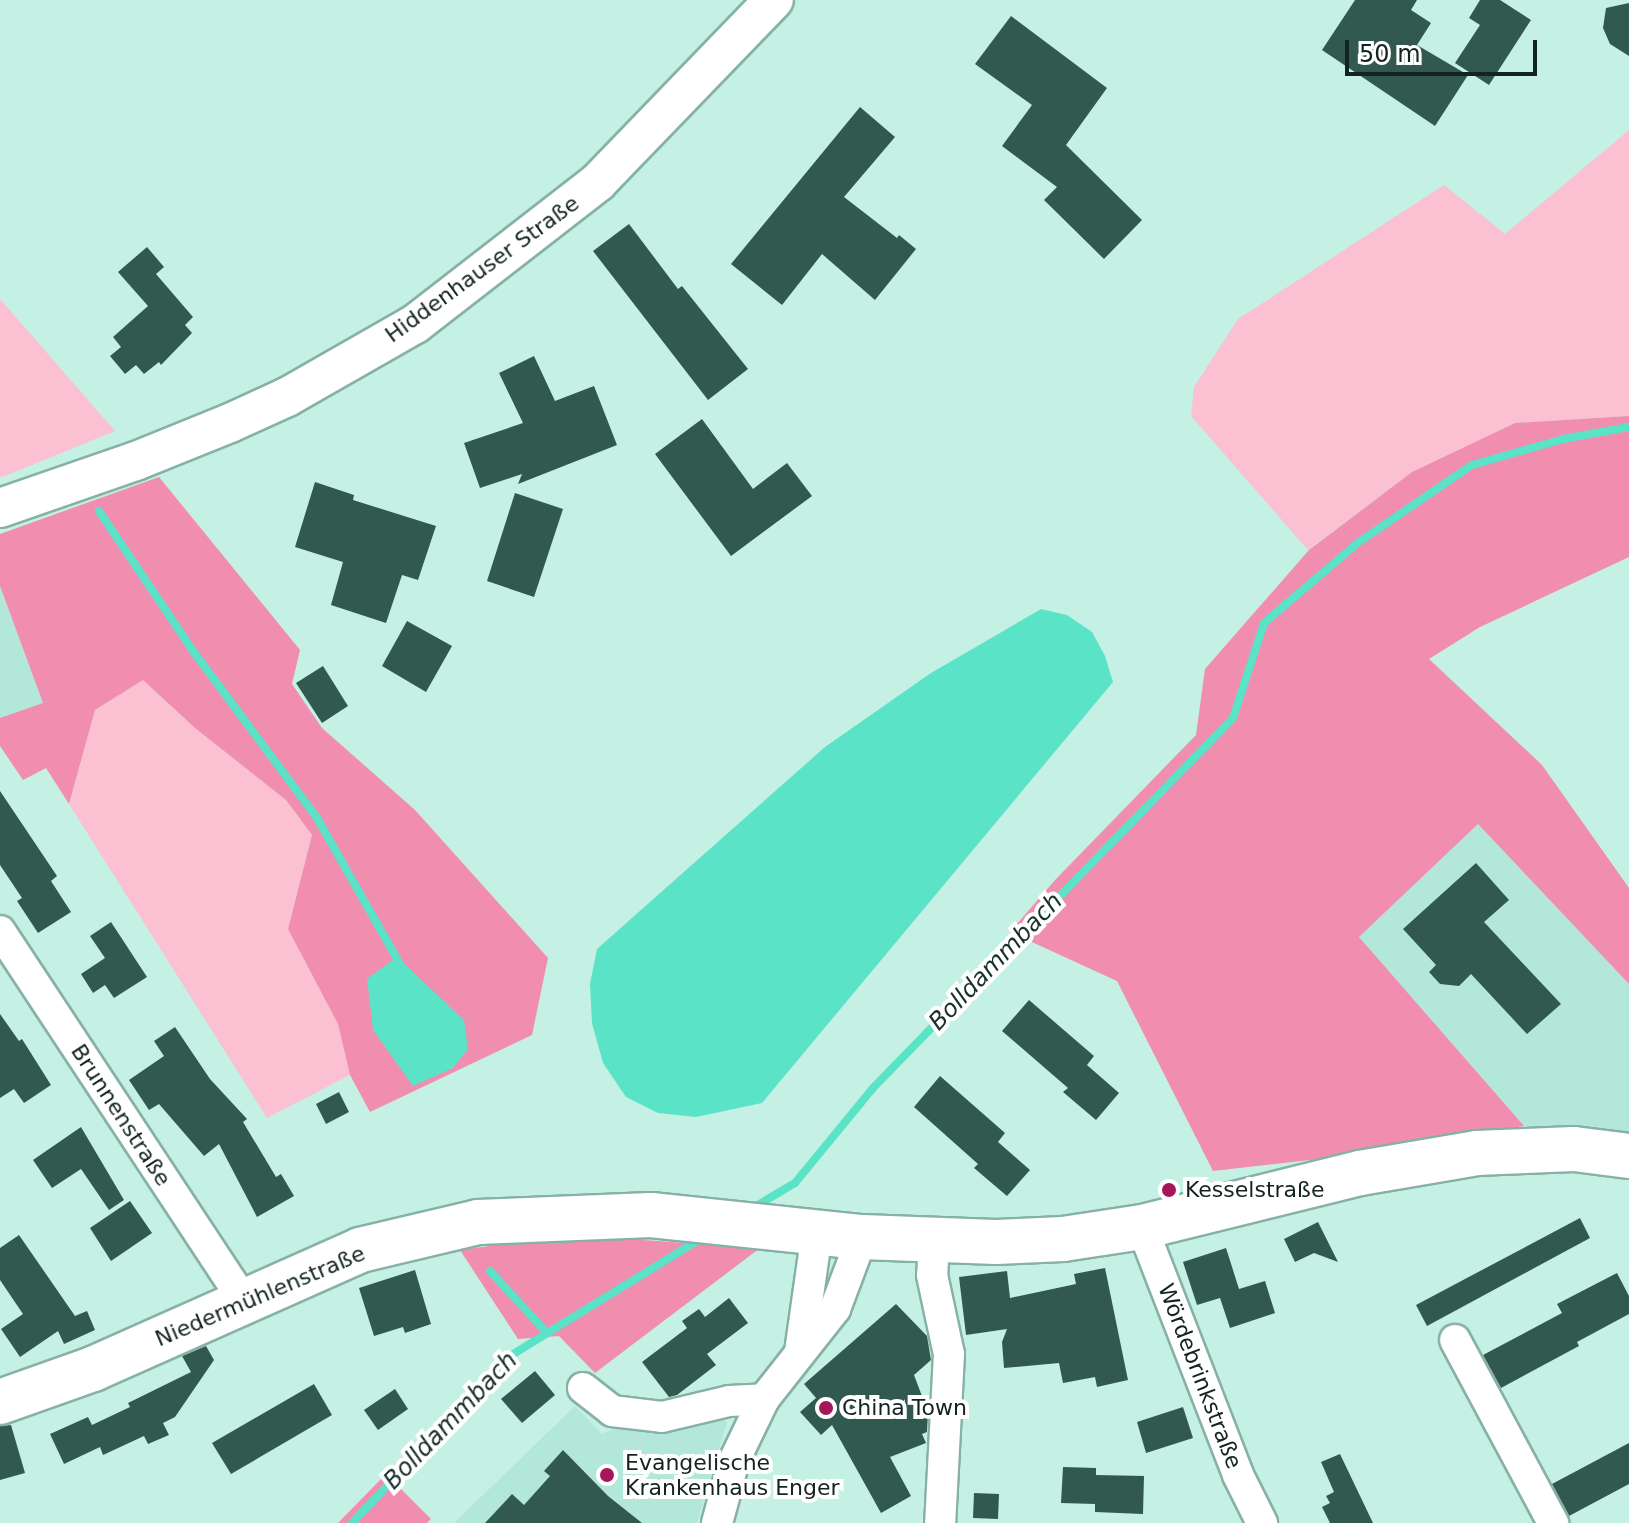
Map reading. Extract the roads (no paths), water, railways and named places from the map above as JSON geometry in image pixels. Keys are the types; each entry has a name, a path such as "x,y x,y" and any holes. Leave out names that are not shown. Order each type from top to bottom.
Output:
{"main road":[{"name":"Niedermühlenstraße","path":"0,1402 93,1369 360,1250 478,1222 651,1215 862,1237 934,1241 1063,1239 1142,1227 1360,1173 1477,1153 1574,1149 1629,1156"}],"street":[{"name":"Hiddenhauser Straße","path":"0,508 136,461 230,423 287,397 415,324 598,182 774,0"},
{"name":"Brunnenstraße","path":"0,931 243,1300"},
{"name":"Wördebrinkstraße","path":"1142,1227 1238,1475 1262,1523"},
{"path":"800,1353 806,1230"},
{"path":"717,1523 734,1461 764,1399 835,1309 862,1237"},
{"path":"934,1241 932,1275 949,1354 940,1523"},
{"path":"1455,1340 1553,1523"},
{"path":"583,1388 612,1411 662,1417 729,1401 764,1399"}],"waterway":[{"name":"Bolldammbach","path":"751,1209 795,1183 873,1088 1233,718 1264,623 1359,542 1472,465 1563,439 1629,427"},
{"path":"99,511 193,651 317,818 401,966"},
{"name":"Bolldammbach","path":"352,1523 510,1356 702,1238"},
{"path":"490,1271 547,1333"}],"place":[{"name":"Kesselstraße","path":"1169,1190"},
{"name":"China Town","path":"826,1408"},
{"name":"Evangelische Krankenhaus Enger","path":"607,1475"}]}
